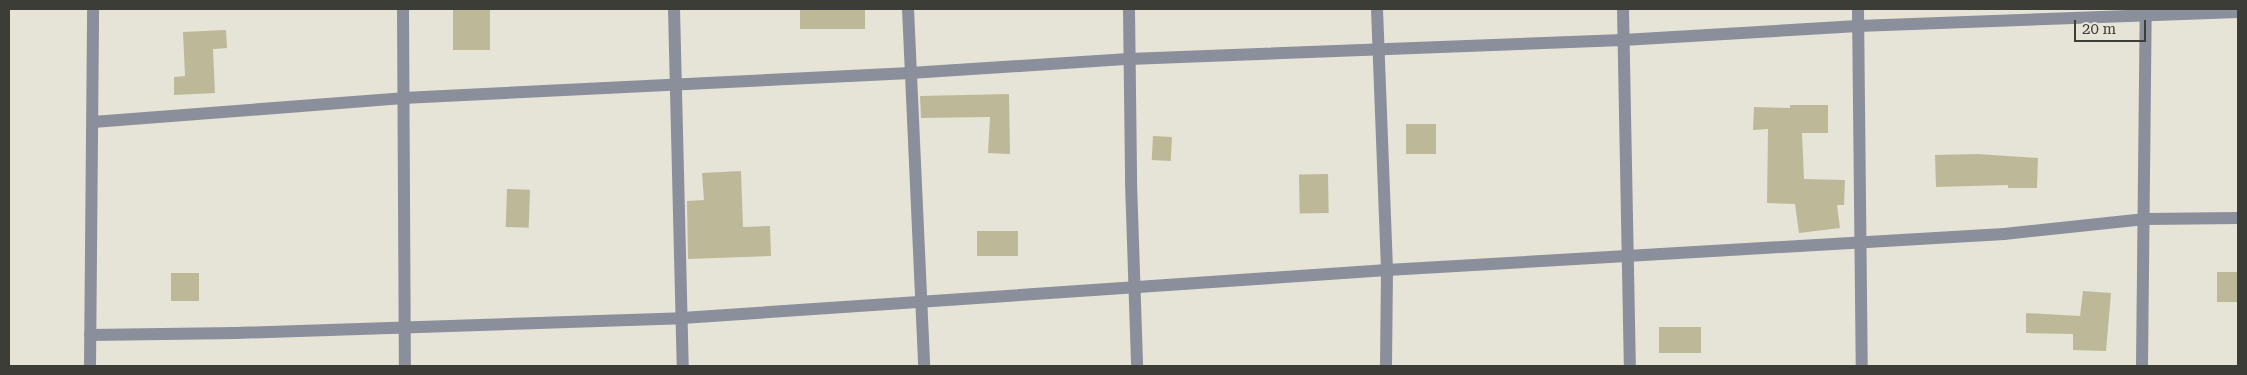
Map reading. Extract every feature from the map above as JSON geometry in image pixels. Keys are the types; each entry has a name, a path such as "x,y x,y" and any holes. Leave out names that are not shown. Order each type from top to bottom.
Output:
{"street":[{"path":"90,366 93,9"},
{"path":"403,9 405,366"},
{"path":"674,9 683,366"},
{"path":"908,9 924,366"},
{"path":"1129,9 1137,366"},
{"path":"1377,9 1387,270 1386,366"},
{"path":"1623,9 1630,366"},
{"path":"1858,9 1862,366"},
{"path":"93,122 403,98 910,73 1129,59 1623,40 2146,12 2238,12"},
{"path":"2142,366 2146,12"},
{"path":"90,335 682,318 920,300 1135,288 1387,270 2004,234 2144,219 2238,218"}],"building":[{"path":"453,9 490,9 490,50 453,50"},
{"path":"800,9 865,9 865,29 800,29"},
{"path":"226,30 227,48 213,49 215,93 174,95 174,77 185,76 183,32"},
{"path":"1009,94 1010,154 988,153 990,117 921,118 920,96"},
{"path":"1790,105 1828,105 1828,133 1802,133 1804,179 1845,180 1844,205 1837,205 1840,228 1799,233 1795,204 1767,203 1768,129 1753,130 1754,107 1790,108"},
{"path":"1406,124 1436,124 1436,154 1406,154"},
{"path":"1153,136 1172,137 1171,161 1152,160"},
{"path":"1977,154 2038,158 2037,188 2008,188 2008,185 1936,187 1935,155"},
{"path":"741,171 743,227 770,226 771,256 688,259 687,201 704,200 702,173"},
{"path":"1328,174 1329,213 1300,214 1299,175"},
{"path":"507,189 530,190 529,228 506,227"},
{"path":"977,231 1018,231 1018,256 977,256"},
{"path":"2217,272 2238,272 2238,302 2217,302"},
{"path":"171,273 199,273 199,301 171,301"},
{"path":"2083,291 2111,293 2106,351 2073,350 2073,334 2026,333 2026,313 2080,316"},
{"path":"1659,327 1701,327 1701,353 1659,353"}]}
